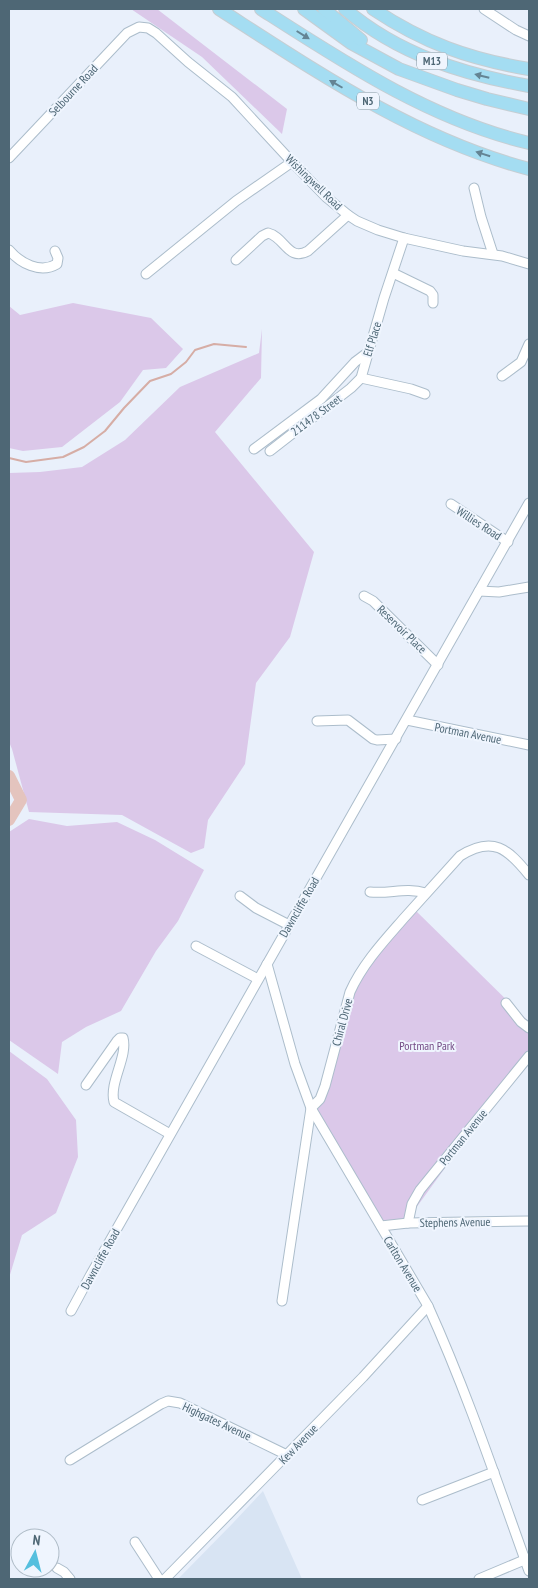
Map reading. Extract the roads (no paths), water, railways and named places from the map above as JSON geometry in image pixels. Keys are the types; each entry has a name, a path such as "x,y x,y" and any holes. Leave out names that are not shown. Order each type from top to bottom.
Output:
{"highway":[{"name":"N3","path":"219,9 324,77 397,117 470,150 529,168"},
{"name":"N3","path":"261,9 407,97 459,121 529,143"},
{"path":"304,9 351,43 400,69 488,100 529,109"},
{"path":"324,9 356,36 395,62 422,76"},
{"name":"M13","path":"346,9 399,45 439,64 481,76 529,86"},
{"name":"M13","path":"373,9 431,43 470,56 529,70"},
{"path":"383,9 410,27 470,56"}],"street":[{"path":"484,9 516,30 529,36"},
{"name":"Selbourne Road","path":"9,158 127,33 139,27"},
{"name":"Wishingwell Road","path":"139,27 152,30 188,62 228,93 292,162 335,205 348,215 368,226 404,238 458,250 493,254 529,264"},
{"path":"146,274 236,201 292,162"},
{"path":"474,188 493,254"},
{"path":"236,260 262,236 268,233 292,252 300,255 304,254 348,215"},
{"name":"Elf Place","path":"361,378 404,238"},
{"path":"9,250 24,262 42,268 48,268 56,264 58,258 55,251"},
{"path":"393,273 430,291 433,295 433,304"},
{"path":"502,376 521,362 529,344"},
{"path":"254,449 322,399 355,362 368,353"},
{"path":"361,378 425,394"},
{"name":"211478 Street","path":"270,451 361,378"},
{"name":"Dawncliffe Road","path":"71,1311 529,503"},
{"name":"Willies Road","path":"451,504 508,542"},
{"path":"479,592 499,592 529,587"},
{"name":"Reservoir Place","path":"364,596 373,601 438,664"},
{"path":"316,721 348,720 373,739 396,739"},
{"name":"Portman Avenue","path":"407,720 529,745"},
{"name":"Chiral Drive","path":"282,1301 311,1108 320,1099 326,1086 348,1000 355,981 370,958 426,894 460,856 471,849 492,846 504,849 515,858 529,875"},
{"path":"370,892 388,893 409,890 426,894"},
{"path":"240,896 256,908 289,925"},
{"path":"196,946 258,979"},
{"name":"Carlton Avenue","path":"267,964 295,1064 311,1108 428,1306 494,1472 527,1559 529,1571"},
{"path":"506,1003 521,1022 529,1028"},
{"path":"86,1085 117,1041 122,1038 124,1045 115,1082 114,1102 170,1134"},
{"name":"Portman Avenue","path":"408,1223 412,1204 420,1190 529,1056"},
{"name":"Stephens Avenue","path":"380,1226 408,1223 529,1221"},
{"name":"Kew Avenue","path":"165,1579 363,1376 428,1306"},
{"name":"Highgates Avenue","path":"70,1460 160,1404 168,1401 180,1403 287,1454"},
{"path":"422,1500 494,1472"},
{"path":"135,1542 159,1579"},
{"path":"479,1579 527,1559"},
{"path":"60,1570 70,1579"}],"waterway":[{"path":"9,458 26,462 63,457 84,447 105,431 150,381 171,374 186,362 195,350 214,344 246,347"},
{"path":"9,776 21,800 9,820"}],"park label":[{"name":"Portman Park","path":"427,1045"}]}
